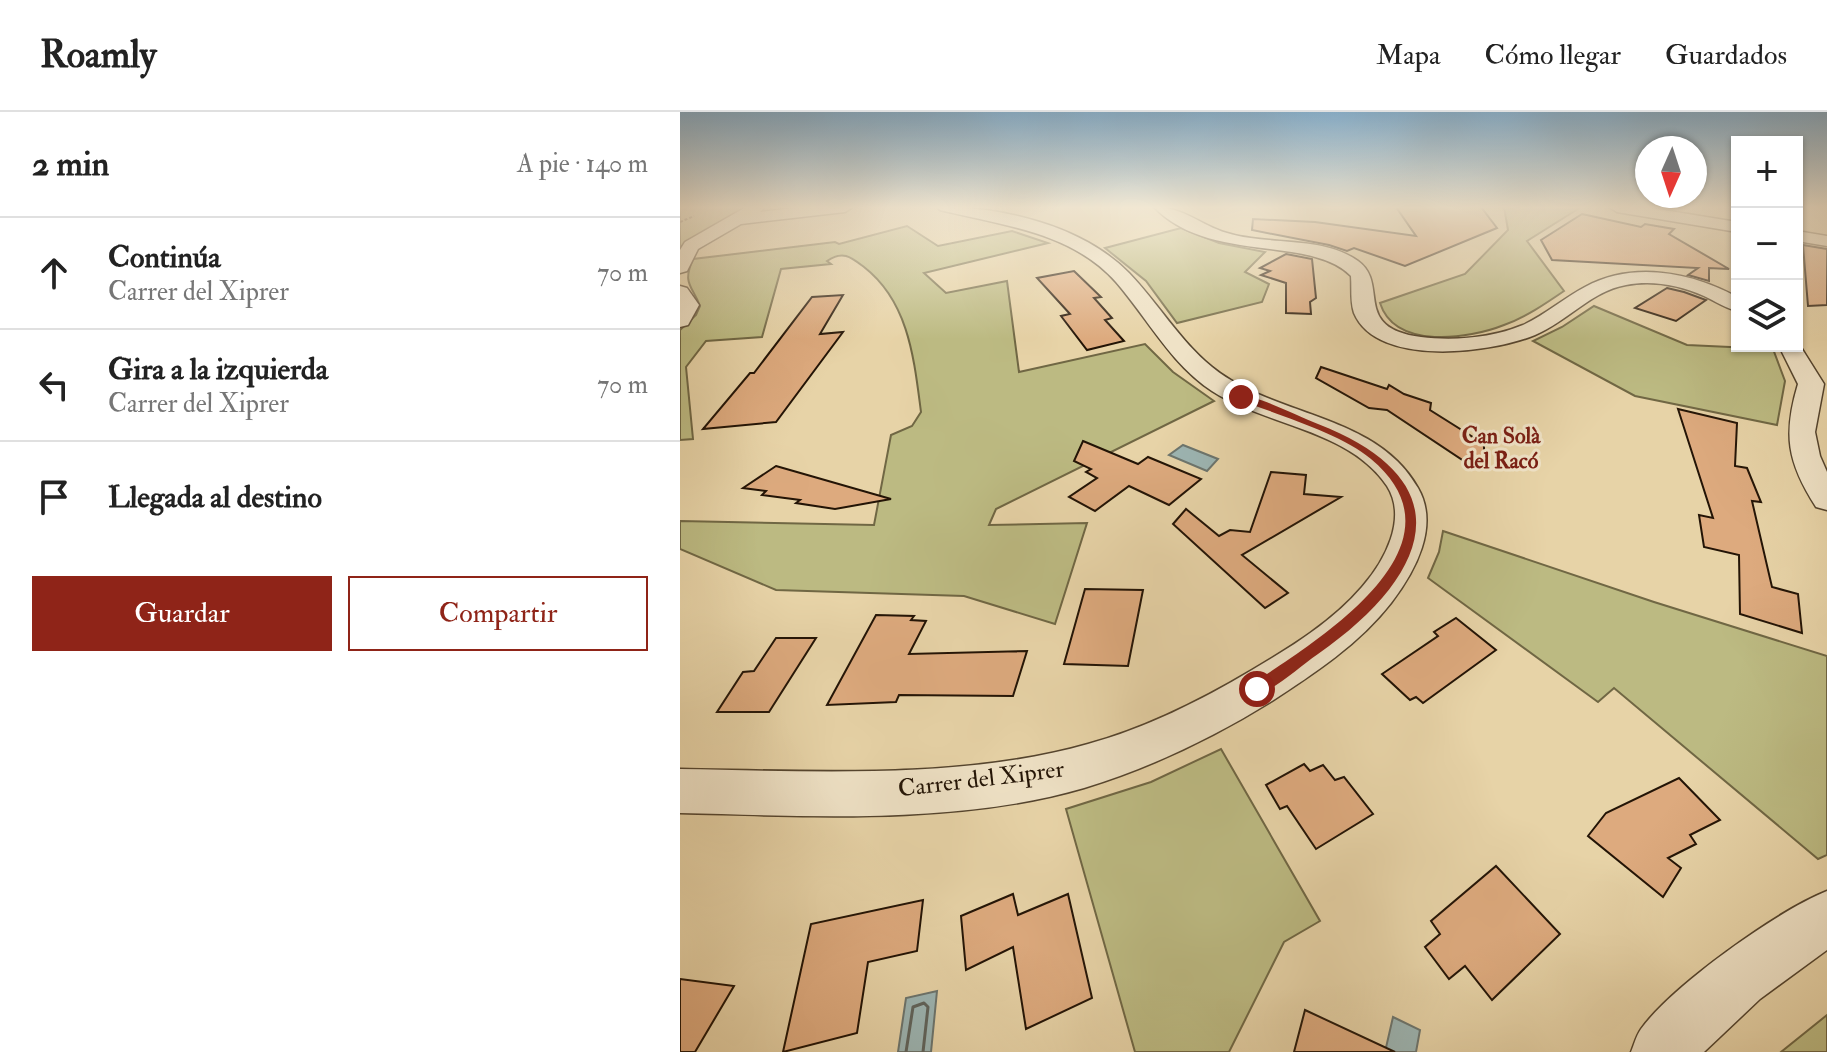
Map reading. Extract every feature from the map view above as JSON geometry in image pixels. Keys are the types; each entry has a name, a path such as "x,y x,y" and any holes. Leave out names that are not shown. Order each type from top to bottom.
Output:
{"street":[{"name":"Carrer del Xiprer","path":"680,791 828,793 938,789 1059,773 1123,752 1257,689 1345,628 1375,598 1400,564 1410,529 1410,507 1403,486 1374,455 1341,437 1241,397 1205,375 1174,344 1120,275 1099,257 1086,251"},
{"path":"1304,251 1351,264 1361,275 1361,300 1370,321 1393,335 1426,344 1461,344 1514,335 1542,323 1605,285 1628,279 1677,281 1731,303"},
{"path":"680,292 689,305 680,320"},
{"path":"1794,352 1811,384 1799,434 1804,455 1827,500"},
{"path":"1662,1052 1702,1007 1751,968 1827,918"}],"shaded area":[{"path":"761,251 1015,251 924,273 946,293 1007,281 1019,372 1145,344 1173,372 1214,401 996,509 989,525 1087,523 1055,624 964,596 776,590 680,549 680,521 874,525 891,435 912,426 921,412 912,352 891,297 879,281 851,258 842,255 827,261 831,264 781,269 762,337 706,341 686,367 693,439 680,440 680,330 696,315 700,306 688,279 693,259"},
{"path":"1109,251 1265,252 1245,272 1269,284 1262,302 1177,323 1146,281"},
{"path":"1488,251 1534,251 1564,291 1504,325 1453,337 1434,337 1401,328 1388,318 1380,303 1465,274"},
{"path":"1594,306 1687,345 1731,347 1731,352 1774,352 1785,381 1777,425 1635,396 1533,341"},
{"path":"1443,531 1827,656 1827,855 1818,859 1614,688 1598,702 1428,578 1439,552"},
{"path":"1221,749 1320,921 1284,942 1229,1052 1135,1052 1066,809 1151,782"},
{"path":"1827,1015 1827,1052 1781,1052"}],"water":[{"path":"1183,445 1218,459 1207,471 1169,455"},
{"path":"937,991 931,1052 898,1052 906,998"},
{"path":"1393,1017 1420,1030 1416,1052 1385,1052"}],"building":[{"path":"1362,251 1442,251 1405,266"},
{"path":"1547,251 1698,251 1729,269 1709,268 1709,281 1688,275 1698,268 1552,260"},
{"path":"1803,251 1827,251 1827,305 1808,306"},
{"path":"1286,254 1312,259 1316,298 1310,302 1311,314 1286,313 1286,283 1261,275 1270,271 1260,268"},
{"path":"1074,271 1101,297 1094,298 1112,318 1105,320 1124,341 1087,350 1061,316 1070,314 1037,278"},
{"path":"1667,288 1706,300 1676,321 1635,308"},
{"path":"843,295 820,334 843,332 776,422 703,429 750,373 754,373 812,297"},
{"path":"1321,367 1387,389 1389,385 1431,403 1430,410 1484,444 1484,458 1470,465 1387,410 1369,408 1316,378"},
{"path":"1678,409 1737,423 1735,466 1747,468 1761,502 1752,501 1772,587 1798,594 1802,633 1740,614 1739,555 1704,547 1699,515 1713,518"},
{"path":"1083,441 1138,464 1148,457 1201,479 1169,505 1129,486 1095,511 1069,497 1097,478 1086,472 1091,469 1074,461"},
{"path":"776,466 891,499 835,509 796,503 800,500 762,495 766,491 743,488"},
{"path":"1271,472 1306,475 1304,494 1341,497 1242,555 1288,593 1265,608 1173,524 1186,509 1219,536 1230,530 1250,532"},
{"path":"1085,589 1143,590 1128,666 1064,664"},
{"path":"876,615 914,616 911,620 926,621 909,654 1027,651 1013,696 899,695 896,702 827,705"},
{"path":"1456,618 1496,650 1423,703 1416,697 1410,700 1382,674 1438,636 1434,632"},
{"path":"776,638 816,638 769,712 717,712 743,672 754,671"},
{"path":"1304,764 1310,771 1323,765 1335,780 1344,777 1373,814 1316,849 1287,806 1280,809 1266,785"},
{"path":"1679,778 1720,820 1690,835 1696,844 1668,858 1681,868 1663,897 1588,836 1606,813"},
{"path":"1496,866 1560,934 1492,1000 1465,966 1449,979 1425,947 1440,934 1431,921"},
{"path":"1013,894 1018,915 1068,894 1092,998 1026,1029 1013,947 966,970 961,916"},
{"path":"923,900 917,951 868,962 857,1033 783,1052 811,924"},
{"path":"680,979 734,986 695,1052 680,1052"},
{"path":"1305,1010 1395,1052 1294,1052"}],"district":[{"name":"Can Solà del Racó","path":"1501,448"}],"route":[{"path":"1241,397 1353,442 1374,455 1403,486 1410,507 1410,529 1400,564 1375,598 1345,628 1257,689"}]}
